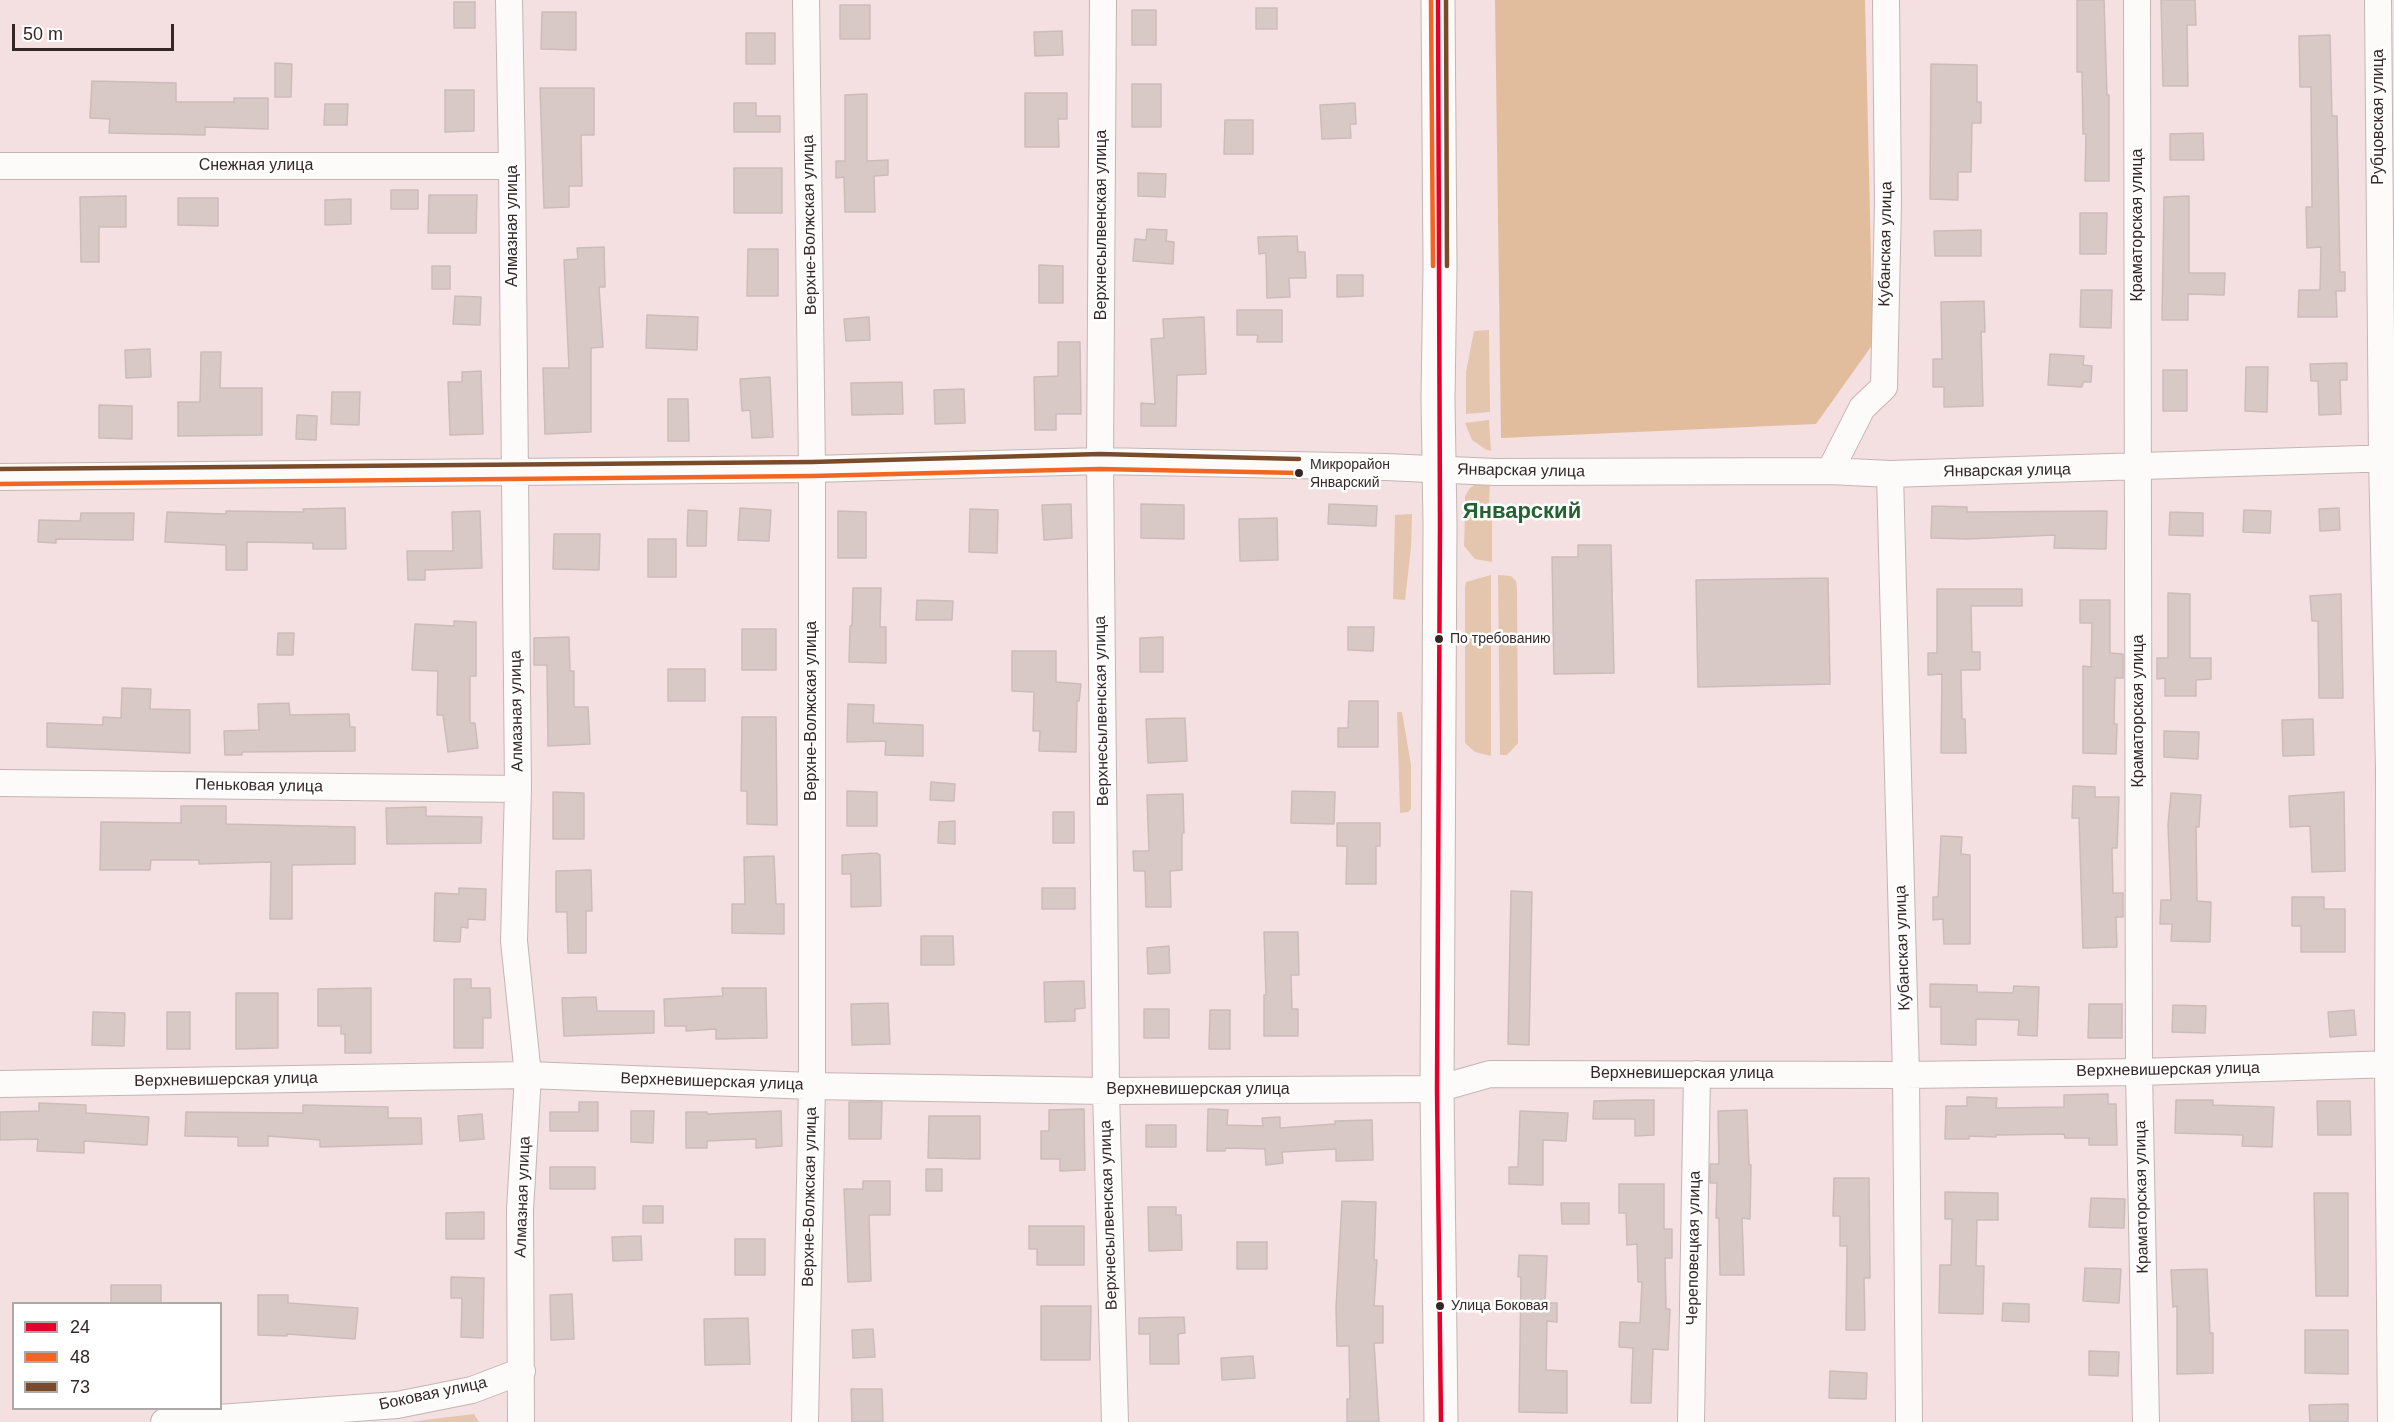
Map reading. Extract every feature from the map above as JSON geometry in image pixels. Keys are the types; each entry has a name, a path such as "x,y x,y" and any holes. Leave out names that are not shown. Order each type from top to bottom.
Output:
{"main road":[{"path":"1438,0 1440,525 1437,1089 1441,1422"}],"street":[{"name":"Алмазная улица","path":"509,0 518,789 514,941 528,1075 520,1210 521,1422"},
{"name":"Верхне-Волжская улица","path":"805,1422 812,1086 812,469 806,0"},
{"name":"Верхнесылвенская улица","path":"1103,0 1100,461 1106,1091 1115,1422"},
{"name":"Кубанская улица","path":"1830,471 1862,408 1884,387 1887,203 1886,0"},
{"name":"Краматорская улица","path":"2137,0 2139,1072 2146,1422"},
{"name":"Рубцовская улица","path":"2378,0 2388,458 2391,1422"},
{"name":"Снежная улица","path":"0,166 512,166"},
{"name":"Январская улица","path":"0,477 812,469 1100,461 1495,472 1830,471 1890,474 2388,458"},
{"name":"Кубанская улица","path":"1890,474 1906,1075 1909,1422"},
{"name":"Пеньковая улица","path":"0,783 518,789"},
{"name":"Верхневишерская улица","path":"0,1084 528,1075 812,1086 1106,1091 1437,1089 1490,1074 1906,1075 2139,1072 2391,1064"},
{"name":"Череповецкая улица","path":"1690,1422 1697,1074"},
{"name":"Боковая улица","path":"164,1422 397,1405 472,1390 522,1371"}],"shaded area":[{"path":"1495,0 1865,0 1873,344 1816,424 1501,438"},
{"path":"1489,330 1490,412 1466,414 1466,372 1474,331"},
{"path":"1489,420 1491,451 1472,440 1465,423"},
{"path":"1490,480 1489,506 1465,506 1465,496 1470,488 1477,483"},
{"path":"1412,514 1405,600 1393,599 1395,515"},
{"path":"1465,515 1492,515 1492,562 1475,559 1464,546"},
{"path":"1491,575 1491,756 1475,752 1465,743 1465,588 1466,582"},
{"path":"1498,575 1511,576 1516,581 1517,589 1518,743 1507,755 1500,755"},
{"path":"1397,712 1402,712 1411,765 1411,809 1400,813"},
{"path":"474,1414 479,1422 409,1422"}],"building":[{"path":"2077,0 2104,0 2107,95 2109,95 2109,181 2085,181 2086,134 2083,134 2082,72 2077,72"},
{"path":"2161,0 2195,0 2196,25 2187,25 2188,86 2163,86"},
{"path":"454,2 475,2 475,28 454,28"},
{"path":"840,5 870,5 870,39 840,39"},
{"path":"1256,8 1277,8 1277,29 1256,29"},
{"path":"1132,10 1156,10 1156,45 1132,45"},
{"path":"542,12 576,12 576,50 541,49"},
{"path":"1062,31 1063,55 1035,56 1034,32"},
{"path":"746,33 775,33 775,64 746,64"},
{"path":"2330,35 2332,116 2337,116 2340,272 2345,272 2345,291 2336,291 2337,317 2298,317 2299,290 2320,290 2321,247 2307,248 2306,207 2312,207 2311,87 2300,87 2299,36"},
{"path":"275,63 292,64 291,97 275,97"},
{"path":"1931,64 1977,65 1977,102 1981,102 1981,123 1972,123 1971,172 1958,172 1958,200 1930,199"},
{"path":"92,81 176,83 176,102 234,102 234,98 268,98 268,129 205,127 205,135 109,133 110,119 90,118"},
{"path":"1132,84 1161,84 1161,127 1132,127"},
{"path":"540,88 594,88 594,135 581,135 582,186 569,186 569,207 544,208"},
{"path":"445,90 474,90 474,131 445,132"},
{"path":"1025,93 1067,93 1067,119 1058,119 1059,147 1025,147"},
{"path":"867,94 867,161 888,160 888,175 874,176 875,212 845,212 844,177 836,178 836,161 845,161 845,95"},
{"path":"734,103 756,103 756,116 780,116 780,132 734,132"},
{"path":"1355,103 1356,124 1350,124 1351,138 1322,139 1320,105"},
{"path":"325,104 348,104 347,125 324,125"},
{"path":"1225,120 1253,120 1253,154 1224,154"},
{"path":"2203,133 2204,160 2170,160 2170,134"},
{"path":"734,168 782,168 782,213 734,213"},
{"path":"1138,173 1166,174 1165,197 1138,196"},
{"path":"391,190 418,190 418,209 391,209"},
{"path":"429,195 477,195 476,233 428,233"},
{"path":"126,196 126,227 99,227 99,262 81,262 80,197"},
{"path":"2189,196 2189,273 2225,273 2224,295 2188,294 2188,320 2162,320 2164,197"},
{"path":"178,198 218,198 218,226 178,225"},
{"path":"351,199 351,224 325,225 325,200"},
{"path":"2080,213 2107,213 2106,254 2080,254"},
{"path":"1147,229 1167,230 1166,241 1174,242 1173,264 1133,261 1135,239 1146,240"},
{"path":"1981,230 1981,256 1935,256 1934,231"},
{"path":"1297,236 1298,252 1305,252 1306,278 1289,278 1290,297 1267,298 1266,253 1259,254 1258,237"},
{"path":"604,247 605,287 599,287 603,347 591,348 591,432 545,434 543,368 569,368 564,260 578,259 577,248"},
{"path":"748,249 778,249 778,296 747,296"},
{"path":"1039,265 1063,266 1063,303 1039,303"},
{"path":"432,266 450,266 450,289 432,289"},
{"path":"1337,275 1363,275 1363,296 1337,297"},
{"path":"2081,290 2112,290 2111,328 2080,327"},
{"path":"455,296 481,297 480,325 453,324"},
{"path":"1984,301 1985,332 1981,332 1983,406 1944,407 1944,387 1933,387 1933,359 1942,359 1941,302"},
{"path":"1237,310 1282,310 1282,342 1257,342 1258,335 1237,335"},
{"path":"647,315 698,317 697,350 646,348"},
{"path":"869,317 870,340 846,341 844,319"},
{"path":"1204,317 1206,374 1177,375 1176,426 1141,426 1141,403 1155,404 1151,339 1164,338 1163,319"},
{"path":"1058,342 1080,342 1081,414 1056,414 1056,430 1035,430 1034,377 1058,376"},
{"path":"150,349 151,377 126,378 125,350"},
{"path":"201,352 221,352 220,388 262,388 262,435 178,436 178,402 200,402"},
{"path":"2050,354 2084,356 2083,365 2092,366 2091,382 2083,382 2082,387 2048,385"},
{"path":"2347,363 2347,380 2340,380 2341,414 2319,415 2318,381 2311,381 2310,364"},
{"path":"2246,367 2268,367 2267,412 2245,411"},
{"path":"2163,370 2187,370 2187,411 2163,411"},
{"path":"481,371 483,434 450,435 448,382 462,382 462,372"},
{"path":"770,377 773,437 752,438 750,410 742,411 740,379"},
{"path":"902,382 903,414 852,415 851,383"},
{"path":"964,389 965,423 935,424 934,390"},
{"path":"332,392 360,392 359,425 331,424"},
{"path":"668,399 688,399 689,441 668,441"},
{"path":"99,405 132,406 132,439 99,438"},
{"path":"297,415 317,416 316,440 296,439"},
{"path":"1071,504 1072,538 1044,540 1042,505"},
{"path":"1141,504 1184,505 1184,539 1141,538"},
{"path":"1329,504 1377,506 1376,526 1328,524"},
{"path":"1932,506 1967,507 1967,512 2107,511 2106,549 2054,548 2055,535 1967,539 1931,538"},
{"path":"345,508 346,549 313,549 313,543 247,542 247,570 226,570 226,545 165,542 167,512 226,514 226,511 304,512 303,509"},
{"path":"740,508 771,510 769,541 738,540"},
{"path":"2339,508 2340,530 2320,531 2319,509"},
{"path":"970,509 998,510 997,553 969,552"},
{"path":"688,510 707,511 706,546 687,546"},
{"path":"2244,510 2271,511 2270,533 2243,532"},
{"path":"480,511 482,568 425,570 425,580 408,580 407,551 453,551 452,512"},
{"path":"838,511 866,512 866,558 838,558"},
{"path":"2170,512 2203,513 2203,536 2169,535"},
{"path":"81,513 134,513 133,540 56,539 56,543 38,542 39,520 80,521"},
{"path":"1277,518 1278,560 1240,561 1239,519"},
{"path":"554,534 600,534 599,570 553,569"},
{"path":"648,539 676,539 676,577 648,577"},
{"path":"1578,545 1611,545 1614,673 1554,674 1552,557 1578,557"},
{"path":"1828,578 1830,684 1698,687 1696,580"},
{"path":"853,588 881,588 880,627 886,627 886,663 849,662"},
{"path":"1937,589 2022,589 2022,606 1971,606 1972,652 1980,652 1980,670 1961,670 1962,719 1965,719 1966,753 1941,753 1942,674 1928,675 1928,653 1937,653"},
{"path":"2168,593 2190,594 2190,658 2211,658 2211,679 2196,680 2196,696 2165,696 2165,678 2157,679 2157,658 2168,658"},
{"path":"2341,594 2343,698 2319,698 2318,621 2312,621 2310,596"},
{"path":"917,600 953,601 952,620 916,620"},
{"path":"2080,600 2110,600 2110,653 2123,654 2123,678 2115,678 2116,754 2083,753 2083,666 2091,667 2092,623 2080,623"},
{"path":"454,621 476,622 476,676 470,676 470,723 475,723 478,748 448,752 443,715 437,715 438,671 412,670 415,624 454,626"},
{"path":"1348,627 1374,627 1373,651 1348,650"},
{"path":"742,629 776,629 776,670 742,670"},
{"path":"278,633 294,633 293,655 277,655"},
{"path":"569,637 570,671 574,671 574,707 588,707 590,744 548,746 547,665 534,665 534,638"},
{"path":"1163,637 1163,672 1140,672 1140,638"},
{"path":"1012,651 1056,651 1056,682 1081,684 1079,701 1077,701 1076,752 1039,751 1040,731 1033,731 1034,692 1012,691"},
{"path":"668,669 705,669 705,701 668,701"},
{"path":"122,688 151,689 150,709 190,710 190,753 47,747 47,723 103,725 103,717 121,718"},
{"path":"1349,701 1378,701 1378,747 1338,747 1338,728 1348,728"},
{"path":"289,703 290,715 349,714 350,727 355,727 355,751 242,752 242,755 225,755 224,731 259,730 258,704"},
{"path":"848,704 874,705 873,723 923,725 923,756 885,755 886,741 847,742"},
{"path":"742,717 776,717 777,825 747,824 747,791 741,791"},
{"path":"1185,718 1187,761 1148,763 1146,719"},
{"path":"2313,719 2314,755 2283,756 2282,720"},
{"path":"2164,731 2199,732 2198,759 2164,757"},
{"path":"931,782 955,784 954,801 930,800"},
{"path":"2073,786 2095,787 2095,797 2119,797 2117,848 2112,848 2113,893 2123,893 2123,917 2116,917 2117,947 2083,948 2079,818 2072,818"},
{"path":"847,791 877,792 877,826 847,826"},
{"path":"1292,791 1335,792 1334,824 1291,823"},
{"path":"553,792 584,793 584,839 553,839"},
{"path":"2344,792 2345,871 2312,872 2310,826 2290,827 2289,796"},
{"path":"2171,793 2201,795 2199,827 2196,827 2197,901 2211,902 2210,942 2171,941 2172,924 2160,924 2161,900 2171,900 2168,825"},
{"path":"1183,794 1182,870 1170,871 1171,907 1146,907 1145,871 1134,871 1133,851 1149,851 1147,795"},
{"path":"181,806 226,806 226,824 355,827 355,864 292,865 292,919 270,919 271,862 199,864 199,860 151,860 150,870 100,870 101,822 181,823"},
{"path":"426,807 426,816 482,817 481,843 387,844 386,808"},
{"path":"1053,812 1074,812 1074,843 1053,843"},
{"path":"955,821 955,844 938,843 939,822"},
{"path":"1337,823 1380,823 1380,846 1376,846 1376,884 1346,884 1347,846 1337,846"},
{"path":"1941,836 1962,837 1961,854 1970,855 1970,944 1944,944 1943,919 1933,920 1933,897 1938,897"},
{"path":"876,853 880,855 881,906 851,907 851,874 842,874 842,855"},
{"path":"774,856 776,904 784,904 784,934 732,933 732,904 745,904 744,857"},
{"path":"591,870 592,911 586,911 586,953 568,953 567,912 556,912 556,871"},
{"path":"459,888 486,889 485,920 468,919 468,928 461,927 460,942 434,941 435,893 459,894"},
{"path":"1042,888 1075,888 1075,909 1042,909"},
{"path":"1511,891 1532,892 1529,1045 1508,1044"},
{"path":"2292,897 2324,897 2324,909 2345,909 2345,952 2301,952 2301,926 2292,926"},
{"path":"1264,932 1298,932 1299,975 1291,975 1292,1009 1298,1009 1298,1036 1264,1036 1264,995 1266,995"},
{"path":"921,936 953,936 954,965 921,965"},
{"path":"1169,946 1170,973 1148,974 1147,948"},
{"path":"454,979 471,979 471,988 490,988 491,1018 483,1018 483,1048 454,1048"},
{"path":"1084,981 1085,1008 1075,1009 1075,1021 1045,1022 1044,982"},
{"path":"1930,984 1977,985 1977,992 2013,993 2014,986 2039,987 2037,1036 2018,1035 2019,1020 1976,1019 1976,1045 1941,1044 1941,1007 1930,1007"},
{"path":"371,988 371,1053 345,1053 345,1034 341,1034 341,1026 318,1026 318,989"},
{"path":"722,988 766,988 767,1038 716,1039 716,1029 686,1031 686,1026 665,1026 664,999 723,996"},
{"path":"236,993 278,993 278,1048 236,1049"},
{"path":"596,997 597,1011 654,1011 654,1033 564,1036 562,998"},
{"path":"888,1003 890,1044 852,1045 851,1004"},
{"path":"2089,1004 2122,1004 2122,1038 2088,1038"},
{"path":"2173,1005 2206,1006 2205,1033 2172,1032"},
{"path":"1144,1009 1169,1009 1169,1038 1144,1038"},
{"path":"1210,1010 1230,1010 1230,1049 1209,1049"},
{"path":"2354,1010 2356,1035 2330,1037 2328,1012"},
{"path":"93,1012 125,1013 124,1046 92,1045"},
{"path":"167,1012 190,1012 190,1049 167,1049"},
{"path":"2108,1094 2108,1104 2116,1104 2117,1145 2089,1145 2089,1138 2065,1138 2064,1134 1969,1136 1969,1139 1945,1139 1946,1106 1967,1106 1967,1097 1997,1098 1996,1108 2064,1107 2064,1095"},
{"path":"1654,1100 1654,1135 1635,1136 1635,1119 1593,1119 1594,1101"},
{"path":"2176,1100 2213,1100 2213,1105 2274,1107 2272,1147 2242,1146 2243,1135 2175,1133"},
{"path":"2317,1101 2350,1101 2351,1135 2318,1135"},
{"path":"579,1102 598,1102 598,1131 550,1131 550,1112 579,1112"},
{"path":"849,1102 882,1102 881,1139 849,1139"},
{"path":"39,1103 86,1105 86,1113 149,1117 147,1145 84,1141 84,1153 37,1151 38,1139 0,1140 0,1112 39,1111"},
{"path":"303,1105 388,1107 388,1118 421,1118 422,1144 320,1147 320,1140 268,1136 268,1146 238,1146 238,1137 185,1136 186,1112 303,1113"},
{"path":"1084,1109 1085,1170 1060,1171 1060,1159 1041,1159 1041,1131 1049,1131 1049,1110"},
{"path":"1208,1109 1228,1110 1227,1125 1263,1126 1262,1118 1280,1117 1280,1128 1335,1124 1335,1121 1372,1120 1373,1160 1336,1161 1336,1149 1282,1152 1283,1163 1266,1165 1265,1149 1226,1148 1225,1151 1207,1151"},
{"path":"1747,1110 1749,1165 1751,1165 1750,1219 1742,1218 1744,1275 1720,1275 1719,1218 1716,1218 1717,1183 1710,1183 1710,1164 1719,1164 1718,1111"},
{"path":"631,1111 654,1111 653,1143 631,1142"},
{"path":"781,1111 782,1146 756,1148 756,1139 707,1141 707,1148 686,1148 686,1112 707,1112 707,1114"},
{"path":"1520,1111 1568,1113 1566,1141 1543,1140 1543,1185 1509,1184 1509,1167 1518,1167"},
{"path":"482,1114 484,1139 460,1141 458,1116"},
{"path":"929,1116 980,1116 980,1159 928,1158"},
{"path":"1146,1125 1176,1125 1176,1147 1146,1147"},
{"path":"550,1167 595,1167 595,1189 550,1189"},
{"path":"926,1169 942,1169 942,1191 926,1191"},
{"path":"1834,1178 1869,1178 1870,1278 1864,1278 1865,1330 1846,1330 1847,1246 1840,1246 1840,1216 1833,1216"},
{"path":"863,1181 890,1181 890,1215 869,1215 871,1281 848,1282 844,1189 863,1189"},
{"path":"1619,1184 1664,1184 1664,1229 1672,1229 1672,1258 1665,1258 1666,1309 1670,1309 1668,1350 1653,1349 1651,1403 1631,1403 1633,1348 1619,1347 1620,1322 1640,1323 1642,1282 1638,1282 1637,1244 1627,1245 1626,1213 1619,1213"},
{"path":"1945,1192 1998,1193 1998,1220 1977,1220 1976,1266 1984,1266 1983,1314 1939,1313 1940,1265 1951,1265 1952,1219 1945,1219"},
{"path":"2314,1193 2348,1193 2348,1296 2316,1296"},
{"path":"2091,1198 2125,1199 2124,1228 2089,1227"},
{"path":"1342,1201 1376,1202 1374,1260 1377,1260 1374,1306 1383,1306 1383,1343 1374,1343 1379,1422 1347,1422 1347,1399 1350,1399 1349,1346 1337,1346 1336,1308"},
{"path":"1561,1203 1589,1203 1589,1224 1562,1224"},
{"path":"643,1206 663,1206 663,1223 643,1223"},
{"path":"1148,1207 1176,1207 1176,1215 1181,1215 1182,1250 1149,1251"},
{"path":"484,1212 484,1239 446,1239 446,1213"},
{"path":"1029,1226 1084,1226 1084,1265 1037,1265 1037,1249 1029,1249"},
{"path":"641,1236 642,1260 613,1261 612,1237"},
{"path":"735,1239 765,1239 765,1275 735,1275"},
{"path":"1237,1242 1267,1242 1267,1269 1237,1269"},
{"path":"1519,1255 1547,1256 1545,1303 1557,1303 1557,1322 1547,1321 1546,1370 1567,1371 1567,1413 1519,1412 1521,1277 1518,1277"},
{"path":"2085,1268 2121,1269 2119,1303 2083,1301"},
{"path":"2207,1269 2210,1333 2213,1333 2213,1373 2177,1374 2177,1306 2173,1307 2171,1270"},
{"path":"451,1277 484,1278 483,1338 461,1337 462,1298 451,1298"},
{"path":"111,1285 161,1285 161,1302 111,1302"},
{"path":"572,1294 574,1339 551,1340 550,1295"},
{"path":"258,1295 288,1295 288,1303 358,1308 355,1339 287,1334 287,1336 258,1335"},
{"path":"2003,1303 2029,1304 2029,1322 2002,1321"},
{"path":"1041,1306 1091,1306 1090,1360 1041,1360"},
{"path":"1184,1317 1185,1333 1178,1334 1179,1364 1150,1364 1150,1334 1139,1334 1139,1318"},
{"path":"748,1318 750,1364 705,1365 704,1319"},
{"path":"873,1329 875,1357 853,1358 852,1330"},
{"path":"2305,1330 2348,1330 2348,1374 2305,1373"},
{"path":"2089,1351 2119,1352 2118,1376 2089,1375"},
{"path":"1253,1356 1255,1378 1222,1380 1221,1358"},
{"path":"1830,1371 1867,1373 1866,1399 1829,1398"},
{"path":"851,1389 882,1389 883,1422 852,1422"},
{"path":"2348,1404 2348,1422 2310,1422 2309,1405"}],"transit line":[{"name":"48","path":"1431,0 1433,266"},
{"name":"24","path":"1438,0 1440,525 1437,1089 1441,1422"},
{"name":"73","path":"1446,0 1447,266"},
{"name":"73","path":"0,469 812,462 1100,454 1299,459"},
{"name":"48","path":"0,484 812,476 1100,469 1299,473"}],"place":[{"name":"Микрорайон Январский","path":"1299,473"},
{"name":"По требованию","path":"1439,639"},
{"name":"Улица Боковая","path":"1440,1306"}],"district":[{"name":"Январский","path":"1522,512"}]}
